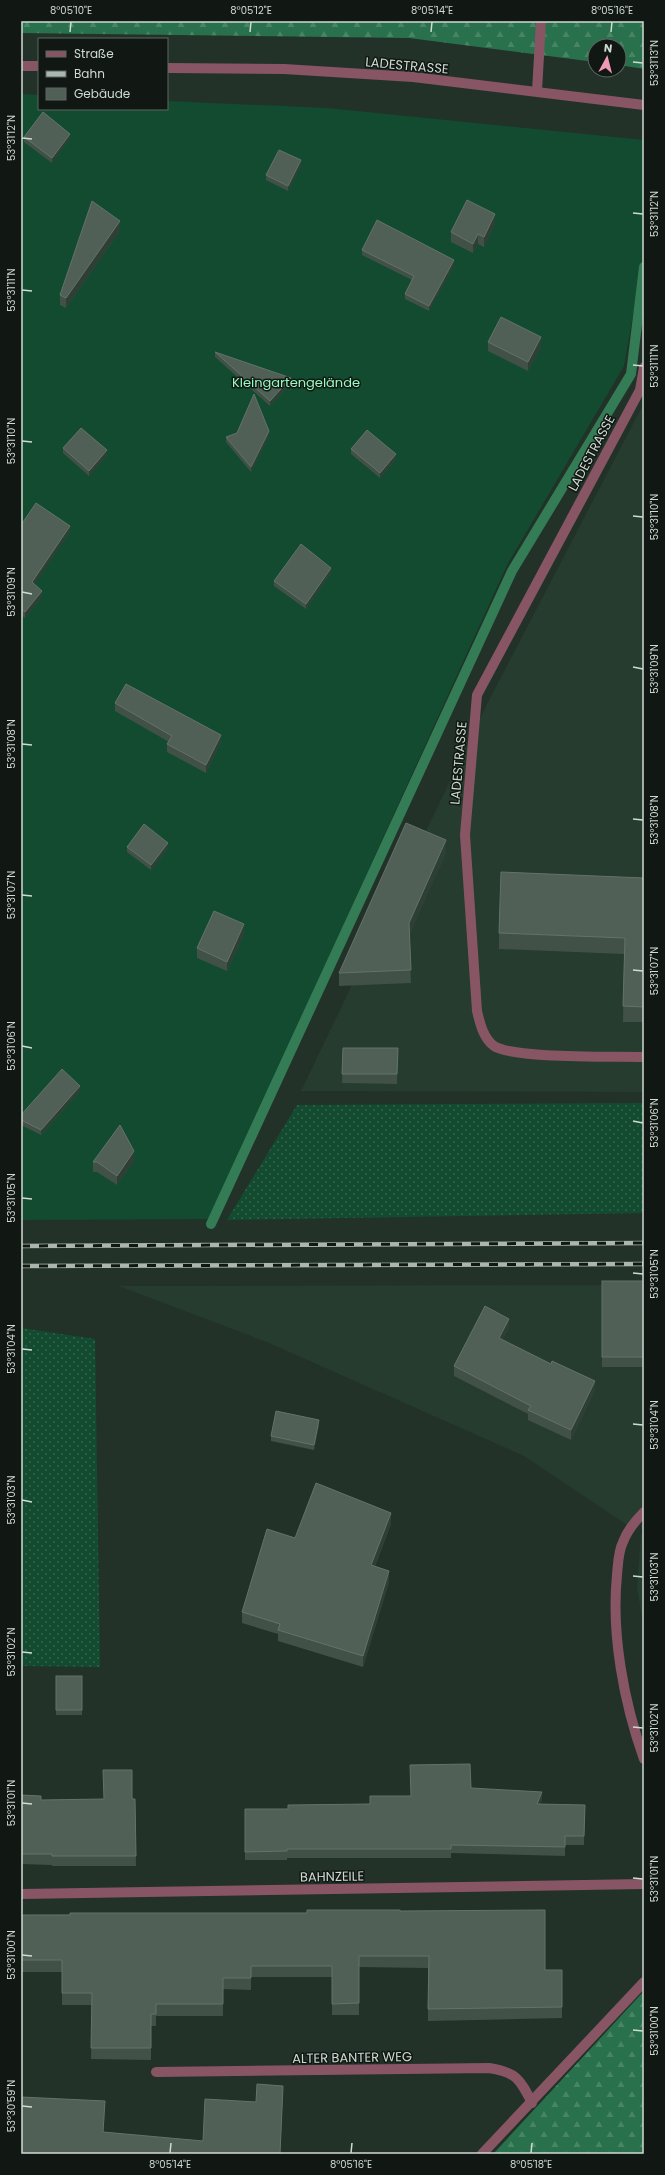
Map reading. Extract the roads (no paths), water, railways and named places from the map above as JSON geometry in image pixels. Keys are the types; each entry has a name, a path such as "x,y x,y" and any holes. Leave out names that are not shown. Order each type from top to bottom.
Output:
{"street":[{"path":"537,91 541,21"},
{"path":"21,66 38,66"},
{"name":"LADESTRASSE","path":"168,68 284,69 405,77 644,104"},
{"name":"LADESTRASSE","path":"644,366 642,390 477,695 466,835 477,1011 481,1029 494,1046 522,1054 644,1057"},
{"path":"644,1512 636,1520 622,1543 618,1563 615,1594 616,1637 628,1700 644,1759"},
{"name":"BAHNZEILE","path":"21,1894 644,1884"},
{"path":"482,2154 644,1982"},
{"name":"ALTER BANTER WEG","path":"156,2072 489,2068 507,2071 522,2083 532,2102"}],"waterway":[{"path":"211,1224 512,571 631,374 644,267"}],"railway":[{"path":"21,1246 644,1243"},
{"path":"21,1266 644,1264"}],"park label":[{"name":"Kleingartengelände","path":"296,382"}]}
